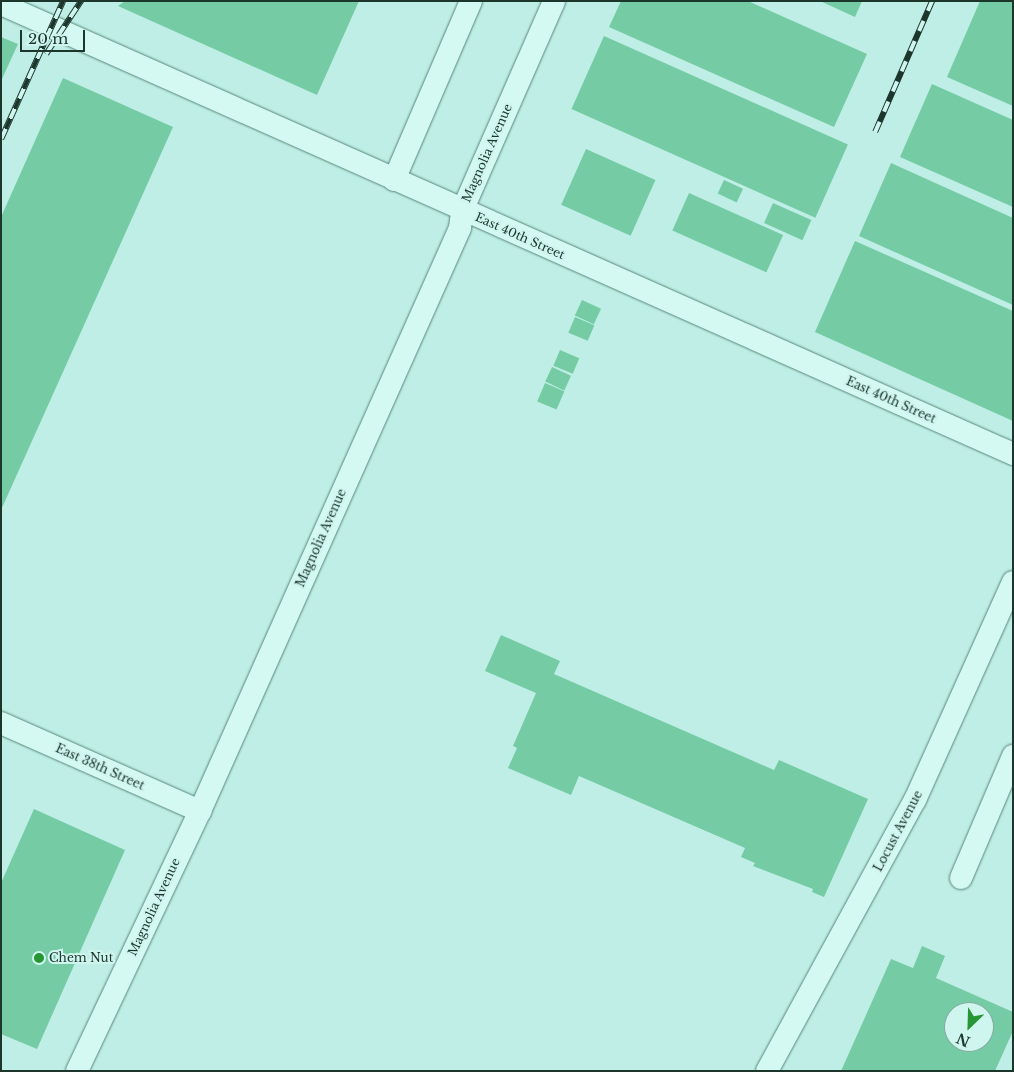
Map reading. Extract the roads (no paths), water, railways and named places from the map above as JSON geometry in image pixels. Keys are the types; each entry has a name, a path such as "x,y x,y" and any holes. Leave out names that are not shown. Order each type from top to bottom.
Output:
{"street":[{"path":"394,180 471,1"},
{"name":"Magnolia Avenue","path":"77,1071 200,811 460,228 462,211 554,1"},
{"name":"East 40th Street","path":"1,4 462,211 1013,454"},
{"name":"Locust Avenue","path":"772,1069 915,800 1013,582"},
{"name":"East 38th Street","path":"1,723 200,811"},
{"path":"961,878 1013,756"}],"railway":[{"path":"1,139 63,1"},
{"path":"46,54 81,1"},
{"path":"875,132 932,1"}],"place":[{"name":"Chem Nut","path":"39,958"}]}
